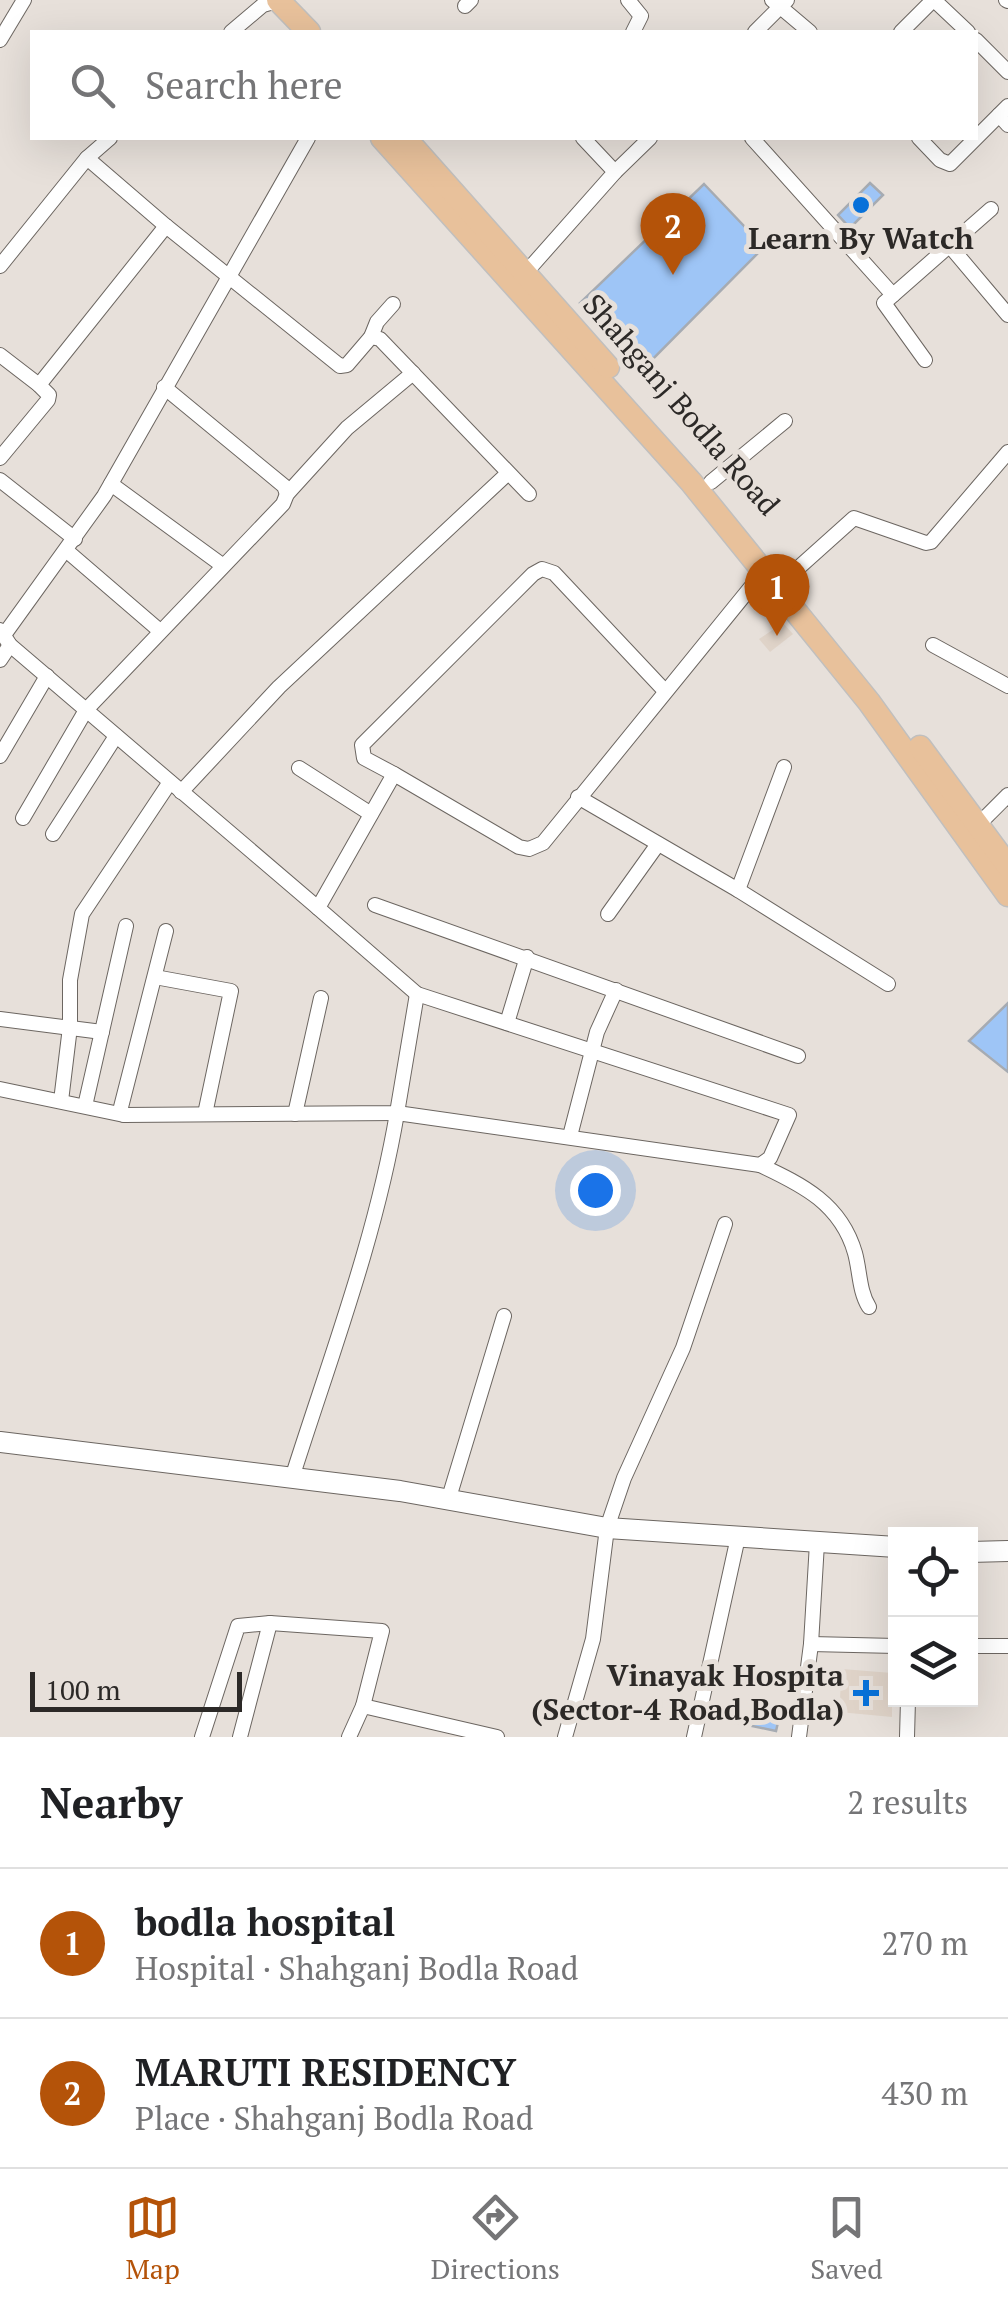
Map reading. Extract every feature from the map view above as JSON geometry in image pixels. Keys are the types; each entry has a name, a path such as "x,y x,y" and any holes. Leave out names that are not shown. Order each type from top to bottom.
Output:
{"main road":[{"path":"272,1 287,30"},
{"path":"272,1 307,30"},
{"path":"384,140 519,280 682,460 777,574 1008,895"},
{"path":"407,140 519,280"},
{"name":"Shahganj Bodla Road","path":"682,460 710,482 777,574 979,824 1008,866"},
{"path":"0,1442 400,1491 607,1528 888,1547"},
{"path":"978,1552 1008,1551"}],"street":[{"path":"0,40 24,0"},
{"path":"628,0 642,16 635,30"},
{"path":"903,30 934,0 966,30"},
{"path":"234,30 272,1"},
{"path":"757,30 780,2 808,30"},
{"path":"978,42 1008,72"},
{"path":"978,139 1005,115"},
{"path":"0,266 87,158 108,140"},
{"path":"0,660 4,637 111,484 307,140"},
{"path":"585,140 615,172"},
{"path":"519,280 648,140"},
{"path":"754,140 893,295"},
{"path":"921,140 940,160 950,164 977,140"},
{"path":"87,158 340,366 347,365 371,337 376,322 392,304"},
{"path":"925,360 884,303 991,209"},
{"path":"39,385 166,226"},
{"path":"949,245 1008,316"},
{"path":"371,337 380,338 529,494"},
{"path":"0,354 49,395 0,458"},
{"path":"23,818 86,710 283,504 287,494 347,428 412,373"},
{"path":"164,387 284,486 287,494"},
{"path":"710,482 785,421"},
{"path":"664,690 554,573 542,569 362,744 364,758 519,847 529,849 543,843 664,690 777,574 854,518 931,542 1008,452"},
{"path":"61,1101 70,1027 70,980 82,914 176,787 507,474"},
{"path":"0,480 160,631"},
{"path":"111,484 222,565"},
{"path":"4,637 418,994 789,1114 770,1158 760,1165"},
{"path":"933,646 1008,686"},
{"path":"0,756 47,676"},
{"path":"53,834 116,736"},
{"path":"738,890 784,767"},
{"path":"299,768 371,814"},
{"path":"318,908 394,774"},
{"path":"979,824 1008,794"},
{"path":"578,797 738,890 888,984"},
{"path":"608,914 658,844"},
{"path":"374,905 798,1056"},
{"path":"85,1106 126,926"},
{"path":"124,1115 120,1110 166,930"},
{"path":"507,1023 526,957"},
{"path":"154,977 231,991 205,1114"},
{"path":"570,1136 592,1050 616,990"},
{"path":"292,1478 388,1164 418,994"},
{"path":"295,1114 321,998"},
{"path":"0,1018 102,1032"},
{"path":"0,1089 124,1115 396,1113 760,1165 810,1190 838,1216 851,1241 863,1297 869,1306"},
{"path":"565,1737 593,1639 607,1528 624,1478 683,1348 725,1224"},
{"path":"448,1501 504,1316"},
{"path":"694,1737 738,1537"},
{"path":"799,1737 811,1644 817,1543"},
{"path":"240,1737 270,1623"},
{"path":"202,1737 238,1626 270,1623 382,1631 363,1706 349,1737"},
{"path":"811,1644 888,1646"},
{"path":"978,1646 1008,1646"},
{"path":"363,1706 497,1737"},
{"path":"907,1737 908,1707"}],"shaded area":[{"path":"783,623 793,634 770,652 759,639"},
{"name":"Vinayak Hospita (Sector-4 Road,Bodla)","path":"842,1669 888,1673 888,1707 892,1707 892,1717 839,1712"}],"building":[{"name":"Learn By Watch","path":"870,183 883,195 850,228 838,215"},
{"path":"704,184 764,247 641,371 580,303"},
{"path":"1008,1003 1008,1072 969,1041"},
{"path":"752,1708 779,1718 776,1731 733,1722 735,1713 750,1716"}],"place":[{"name":"Learn By Watch","path":"861,205"},
{"name":"MARUTI RESIDENCY","path":"673,275"},
{"name":"bodla hospital","path":"777,636"},
{"name":"Vinayak Hospita (Sector-4 Road,Bodla)","path":"866,1693"}]}
